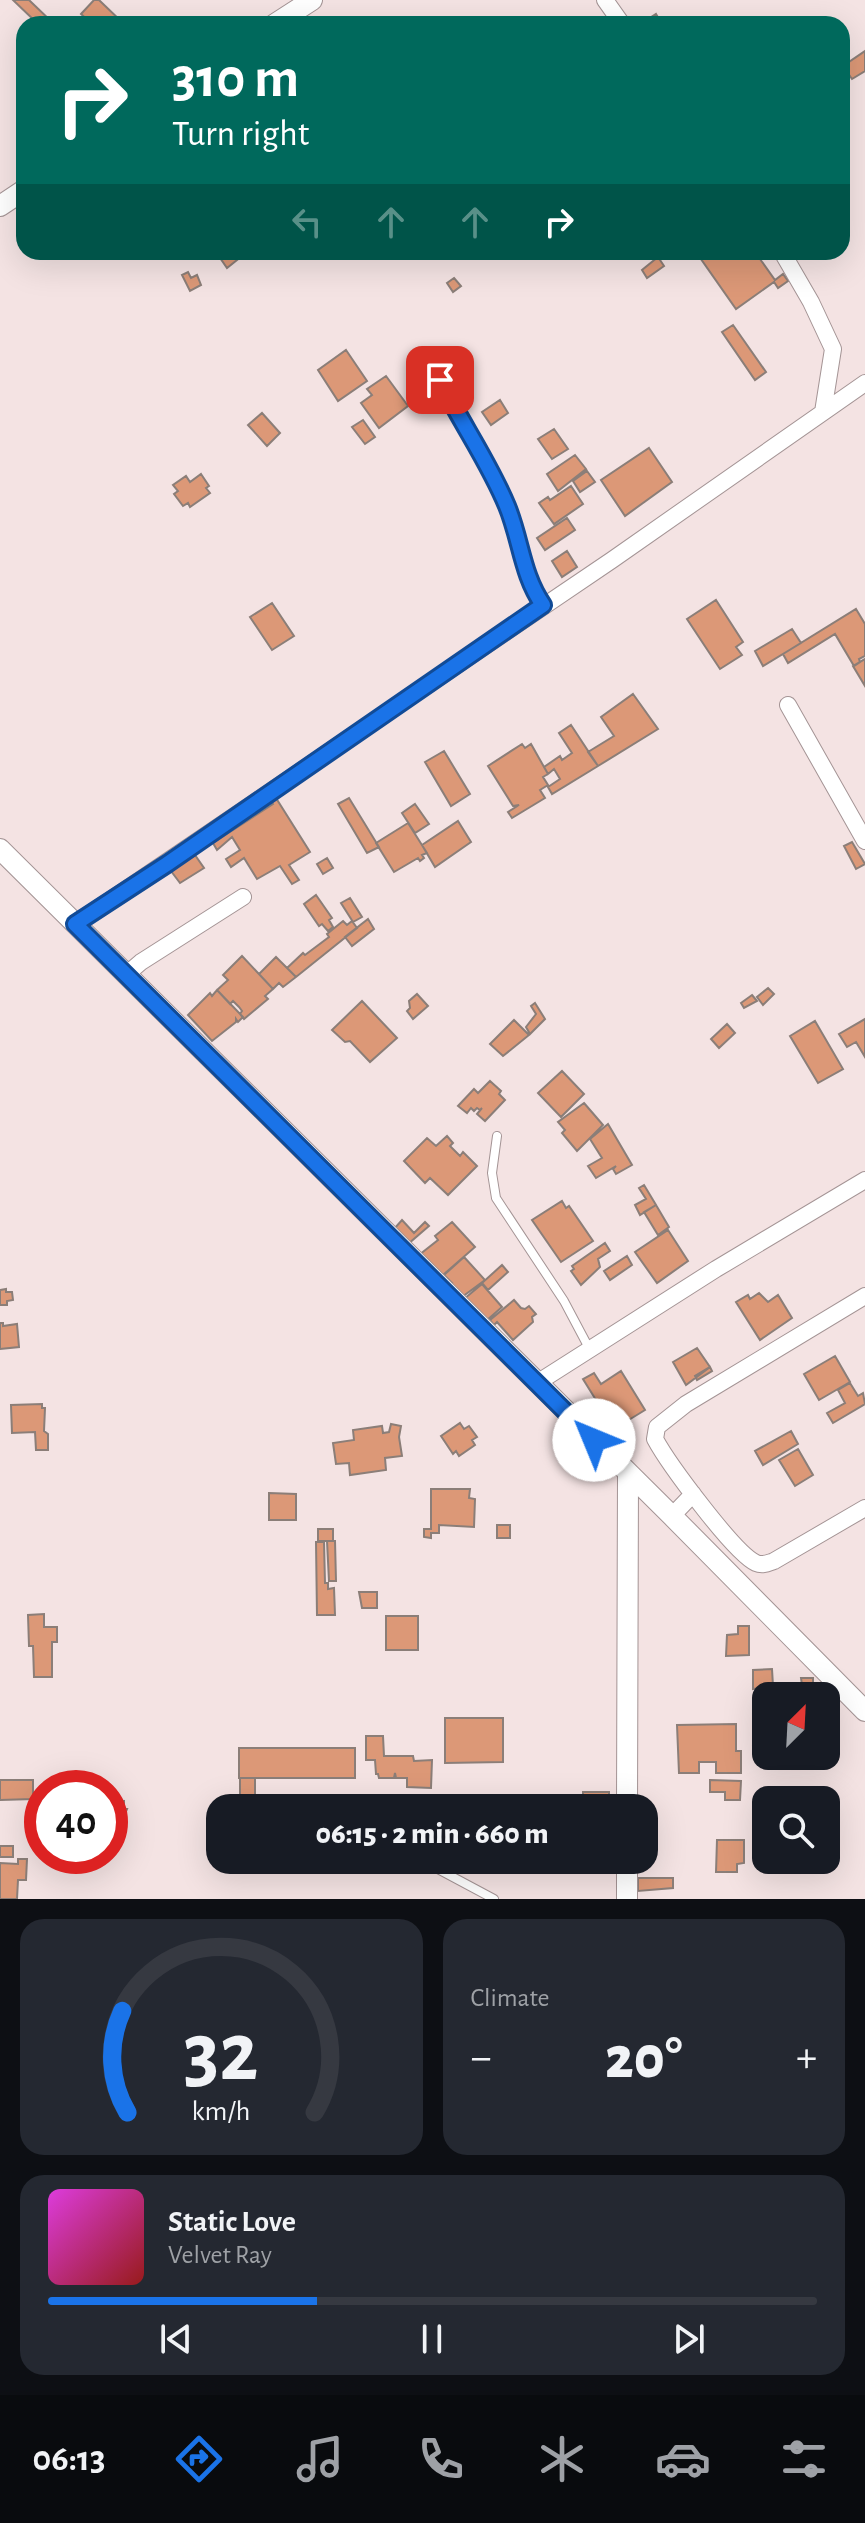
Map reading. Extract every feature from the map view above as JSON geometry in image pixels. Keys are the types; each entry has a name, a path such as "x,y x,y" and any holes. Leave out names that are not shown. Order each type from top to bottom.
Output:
{"street":[{"path":"287,16 312,0"},
{"path":"787,260 833,349 823,412"},
{"path":"440,380 509,510 517,546 533,590 543,605"},
{"path":"75,924 612,560 865,383"},
{"path":"788,705 865,841"},
{"path":"0,849 865,1711"},
{"path":"127,974 243,897"},
{"path":"537,1383 716,1269 865,1180"},
{"path":"865,1296 686,1404 657,1427 655,1439 693,1494 740,1550 751,1560 762,1564 774,1561 865,1508"},
{"path":"627,1794 628,1474"},
{"path":"672,1516 693,1494"},
{"path":"627,1874 627,1899"}],"lane":[{"path":"497,1136 492,1173 496,1198 564,1301 590,1350"},
{"path":"447,1874 494,1899"}],"building":[{"path":"13,0 29,0 46,16 30,16"},
{"path":"94,0 99,0 116,16 83,16 81,14"},
{"path":"865,51 865,71 852,79 850,61"},
{"path":"222,260 237,260 227,268"},
{"path":"654,260 660,260 664,266 647,278 642,270"},
{"path":"702,260 761,260 775,280 783,274 788,281 778,288 774,282 736,309"},
{"path":"188,272 191,278 197,275 201,285 190,291 182,275"},
{"path":"454,278 461,286 453,292 447,283"},
{"path":"733,325 766,372 755,380 722,332"},
{"path":"346,350 367,381 338,401 318,370"},
{"path":"386,376 408,406 379,428 361,403 372,395 367,389"},
{"path":"500,400 508,413 491,425 482,412"},
{"path":"262,413 280,433 267,446 248,425"},
{"path":"363,420 375,437 365,444 352,427"},
{"path":"554,429 568,449 552,459 538,439"},
{"path":"649,448 672,482 625,516 601,480"},
{"path":"575,455 586,469 558,491 547,474"},
{"path":"587,471 595,482 580,492 573,481"},
{"path":"201,474 210,493 190,507 188,503 183,506 174,494 178,491 173,485 186,476 190,482"},
{"path":"571,486 583,504 554,524 539,503 548,497 550,500"},
{"path":"567,518 575,530 545,550 537,538"},
{"path":"567,551 577,567 562,577 552,561"},
{"path":"716,600 743,642 736,647 742,655 720,669 687,619"},
{"path":"272,603 294,636 272,650 250,617"},
{"path":"856,609 865,624 865,656 859,659 860,662 854,666 835,634 788,663 783,654"},
{"path":"792,629 801,643 763,666 755,651"},
{"path":"865,659 865,686 853,666"},
{"path":"633,694 658,729 598,766 588,752 614,736 601,717"},
{"path":"571,725 598,766 552,794 548,787 560,779 554,769 548,774 544,767 560,756 562,760 572,753 559,733"},
{"path":"522,744 525,748 531,744 548,774 543,777 548,785 540,790 545,798 512,818 508,812 519,805 513,806 488,766"},
{"path":"444,751 470,794 451,806 425,762"},
{"path":"276,798 310,852 289,865 299,880 292,884 280,866 257,879 244,858 231,867 226,859 240,850 232,837 217,850 213,843 273,804 271,801"},
{"path":"349,798 379,847 367,853 338,804"},
{"path":"415,804 429,824 415,833 402,813"},
{"path":"458,821 471,842 435,867 422,845"},
{"path":"408,823 427,853 422,855 424,858 420,861 418,858 394,872 376,843"},
{"path":"852,842 865,864 856,869 844,846"},
{"path":"195,855 204,868 180,883 171,871"},
{"path":"327,858 333,868 323,874 317,864"},
{"path":"316,895 332,918 329,920 333,927 328,931 322,924 319,926 304,904"},
{"path":"350,898 362,917 353,922 341,903"},
{"path":"368,919 374,929 352,946 345,937"},
{"path":"343,921 347,925 352,921 357,928 296,977 287,968 303,953 305,955 329,937 327,934"},
{"path":"242,956 273,989 265,996 268,999 244,1019 239,1007 233,1001 230,1004 217,990 228,980 223,975"},
{"path":"276,957 296,977 283,987 279,983 273,989 259,974"},
{"path":"768,988 774,994 763,1005 757,997"},
{"path":"217,990 243,1017 238,1022 236,1019 212,1041 188,1015"},
{"path":"417,994 428,1006 413,1019 407,1011 409,1001"},
{"path":"752,995 757,1001 744,1008 741,1003"},
{"path":"362,1001 397,1038 370,1062 350,1041 345,1042 332,1030"},
{"path":"535,1003 545,1019 530,1034 526,1027 536,1014 531,1006"},
{"path":"865,1019 865,1057 856,1042 847,1047 839,1034"},
{"path":"514,1020 529,1035 503,1056 490,1044"},
{"path":"815,1021 843,1069 818,1083 790,1036"},
{"path":"727,1024 735,1033 719,1048 711,1039"},
{"path":"562,1071 584,1094 561,1117 538,1093"},
{"path":"490,1081 501,1091 499,1094 505,1100 485,1121 477,1114 482,1108 474,1111 471,1108 467,1113 458,1106 474,1089 478,1093"},
{"path":"584,1103 603,1125 577,1151 562,1133 565,1130 558,1122"},
{"path":"608,1124 632,1165 616,1174 613,1169 616,1166 596,1178 588,1166 602,1158 590,1139"},
{"path":"447,1136 453,1143 450,1146 460,1156 463,1152 477,1166 448,1195 430,1178 425,1183 404,1161 427,1138 436,1146"},
{"path":"644,1185 656,1205 640,1215 635,1205 646,1199 639,1188"},
{"path":"562,1201 566,1208 569,1206 593,1241 561,1262 532,1220"},
{"path":"656,1205 669,1227 658,1235 644,1212"},
{"path":"402,1220 414,1233 425,1222 429,1226 408,1244 394,1229"},
{"path":"452,1222 475,1247 443,1275 419,1255 438,1240 435,1236"},
{"path":"668,1230 688,1261 657,1283 635,1252"},
{"path":"605,1243 610,1251 598,1259 600,1267 581,1285 571,1271 574,1269 572,1266"},
{"path":"627,1256 632,1265 610,1280 604,1271"},
{"path":"464,1257 485,1280 462,1297 444,1275"},
{"path":"502,1265 508,1272 488,1290 482,1283"},
{"path":"482,1284 502,1307 486,1321 464,1299"},
{"path":"6,1289 6,1292 12,1292 13,1300 7,1301 7,1305 0,1305 0,1290"},
{"path":"759,1293 768,1302 778,1295 792,1318 760,1340 736,1302"},
{"path":"514,1300 521,1308 529,1306 536,1314 532,1317 533,1322 513,1340 497,1322 494,1325 490,1320"},
{"path":"0,1323 3,1326 17,1324 19,1347 0,1349"},
{"path":"697,1348 710,1367 686,1385 673,1362"},
{"path":"835,1356 850,1382 819,1400 804,1374"},
{"path":"710,1367 712,1371 697,1380 695,1376"},
{"path":"621,1371 645,1410 614,1429 583,1379 594,1373 601,1384"},
{"path":"850,1383 858,1396 863,1393 865,1404 833,1423 827,1413 845,1403 838,1390"},
{"path":"42,1404 45,1408 44,1431 48,1434 48,1450 36,1450 35,1432 12,1433 11,1405"},
{"path":"460,1423 464,1429 469,1426 477,1437 472,1440 475,1445 459,1456 456,1451 453,1454 441,1436"},
{"path":"391,1424 401,1426 402,1456 385,1458 386,1470 350,1475 349,1463 336,1464 333,1443 354,1440 353,1430 382,1426 383,1433 389,1432"},
{"path":"791,1431 798,1444 763,1465 755,1451"},
{"path":"798,1449 813,1475 795,1486 779,1460"},
{"path":"431,1489 470,1489 469,1498 475,1499 474,1527 439,1525 439,1533 431,1533 431,1538 424,1537 424,1529 431,1529"},
{"path":"269,1493 296,1494 296,1520 269,1520"},
{"path":"497,1525 510,1525 510,1538 497,1538"},
{"path":"318,1529 333,1529 333,1541 318,1541"},
{"path":"327,1541 335,1541 336,1581 329,1581"},
{"path":"316,1542 324,1542 325,1583 328,1583 328,1589 334,1588 335,1615 317,1615"},
{"path":"359,1592 377,1592 377,1608 362,1608"},
{"path":"44,1614 44,1627 57,1627 57,1642 52,1642 52,1677 34,1677 28,1615"},
{"path":"386,1616 418,1616 418,1650 386,1650"},
{"path":"738,1626 749,1626 749,1655 726,1656 727,1635 738,1634"},
{"path":"772,1669 773,1682 753,1682 753,1670"},
{"path":"801,1678 813,1678 813,1682 802,1682"},
{"path":"445,1718 503,1718 503,1762 445,1763"},
{"path":"736,1724 736,1751 741,1751 741,1773 716,1773 716,1762 699,1762 699,1773 679,1773 677,1725"},
{"path":"366,1736 383,1736 384,1756 413,1756 414,1761 432,1760 431,1788 407,1787 407,1778 396,1778 395,1773 394,1778 379,1778 375,1760 366,1760"},
{"path":"239,1748 355,1748 355,1778 239,1778"},
{"path":"240,1778 255,1778 255,1794 240,1794"},
{"path":"0,1780 24,1780 24,1799 0,1800"},
{"path":"710,1780 741,1781 740,1800 725,1800 725,1792 710,1792"},
{"path":"583,1792 609,1792 609,1794"},
{"path":"717,1840 744,1840 744,1863 737,1864 737,1872 716,1872"},
{"path":"0,1846 13,1846 13,1857 0,1857"},
{"path":"18,1859 24,1859 26,1874 26,1880 18,1880 17,1899 0,1899 0,1863 18,1864"},
{"path":"638,1878 673,1878 673,1888 638,1891"}],"route":[{"path":"440,380 509,510 517,546 533,590 543,605 75,924 594,1440"}]}
